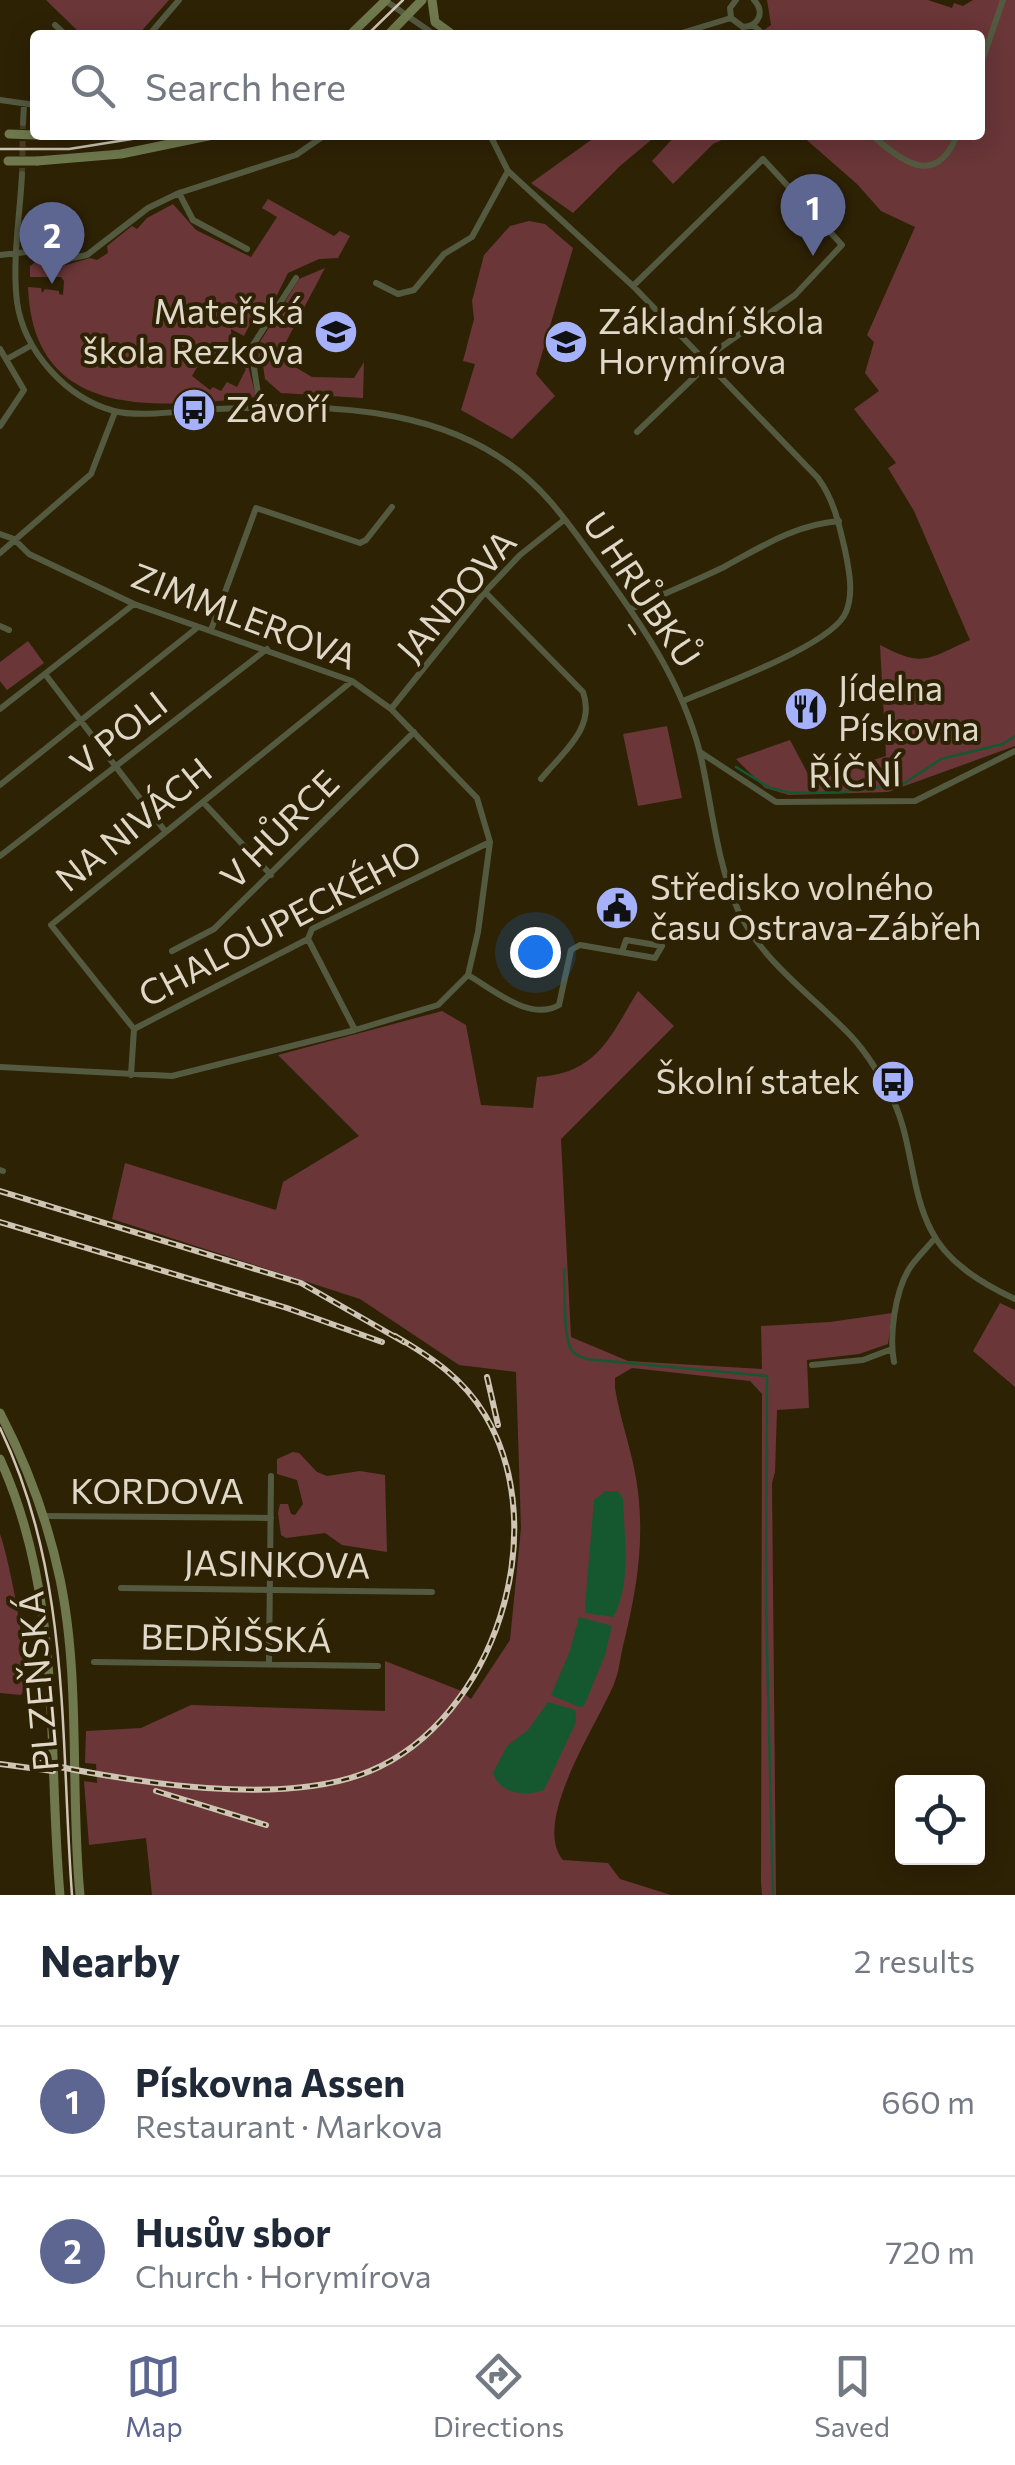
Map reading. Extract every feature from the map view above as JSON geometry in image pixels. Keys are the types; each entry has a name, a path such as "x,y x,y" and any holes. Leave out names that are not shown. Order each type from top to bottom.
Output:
{"main road":[{"path":"355,30 386,0"},
{"path":"393,30 422,0"},
{"path":"432,0 434,20 447,30"},
{"path":"4,134 30,135"},
{"path":"4,160 121,154 189,140"},
{"name":"PLZEŇSKÁ","path":"0,1412 28,1474 60,1582 69,1662 78,1892"},
{"name":"PLZEŇSKÁ","path":"0,1459 24,1522 39,1584 50,1663 59,1892"}],"street":[{"path":"153,30 179,0"},
{"path":"386,0 426,30"},
{"path":"736,0 730,8 731,18 738,25 753,25 758,30"},
{"path":"753,25 760,12 754,0"},
{"path":"985,52 1003,0"},
{"path":"691,30 731,18"},
{"path":"55,25 60,30"},
{"path":"0,100 30,105"},
{"path":"23,124 24,106"},
{"path":"0,256 36,251 76,258 98,247 148,208 179,193 296,154 317,140"},
{"path":"492,140 508,171 633,286 818,478 832,501 850,575 846,612 839,623 820,640 684,700"},
{"path":"878,140 892,153 922,167 937,164 954,140"},
{"path":"633,286 763,159 842,245 795,295 705,362 636,432"},
{"path":"376,283 398,294 414,290 444,254 472,237 508,171"},
{"path":"0,553 91,474 115,412 62,382 32,345 18,303 22,174"},
{"path":"179,193 193,220 247,249"},
{"path":"260,407 251,348 296,278"},
{"path":"6,359 32,345"},
{"path":"0,349 24,390 0,426"},
{"name":"U HRŮBKŮ","path":"115,412 316,407 378,413 440,428 482,444 520,468 631,609 665,662 684,700 700,751 724,866 738,909 760,947 868,1057 893,1099 908,1139 924,1213 935,1238 961,1267 1015,1300"},
{"path":"211,630 256,508 360,543 392,507"},
{"name":"JANDOVA","path":"392,710 485,592 520,555 564,520"},
{"path":"631,609 722,568 779,535 814,523 838,521"},
{"name":"ZIMMLEROVA","path":"0,534 14,539 29,554 134,604 352,681 392,710 477,798 490,842 468,976"},
{"path":"485,592 583,692 588,707 584,726 541,779"},
{"path":"0,708 134,604"},
{"path":"0,626 9,630"},
{"path":"0,785 199,626"},
{"name":"V POLI","path":"0,856 267,649"},
{"path":"45,674 165,830"},
{"name":"NA NIVÁCH","path":"134,1029 51,925 352,681"},
{"name":"V HŮRCE","path":"172,952 214,929 414,732"},
{"name":"ŘÍČNÍ","path":"700,751 776,802 915,801 1015,751"},
{"path":"203,802 271,875"},
{"name":"CHALOUPECKÉHO","path":"131,1075 134,1029 308,939 315,927 490,842"},
{"path":"308,939 355,1030"},
{"path":"0,1066 172,1076 438,1005 468,976 525,1008 550,1010 559,1006 571,950 580,946 656,958 662,946 626,940 622,952"},
{"path":"894,1362 898,1299 908,1270 935,1238"},
{"path":"812,1365 863,1360 892,1349"},
{"path":"269,1664 271,1476"},
{"name":"KORDOVA","path":"42,1516 271,1518"},
{"name":"JASINKOVA","path":"121,1588 432,1592"},
{"name":"BEDŘIŠSKÁ","path":"94,1662 378,1666"}],"shaded area":[{"path":"46,0 169,0 142,30 77,30"},
{"path":"767,0 928,0 952,8 954,3 963,6 973,0 1015,0 1015,746 888,792 789,795 765,788 736,759 790,740 808,774 834,772 886,756 880,645 916,659 970,640 914,511 888,468 896,463 854,409 879,391 865,373 874,342 867,335 915,227 881,211 807,140 985,140 985,30 764,30 771,25"},
{"path":"591,140 651,140 573,213 531,183"},
{"path":"671,140 722,140 673,184 652,161"},
{"path":"268,199 334,236 340,231 350,236 338,258 319,259 288,273 272,305 258,308 244,336 231,329 232,347 227,345 220,357 207,350 192,376 210,390 213,387 221,391 227,382 237,387 246,369 238,364 245,354 256,397 142,403 107,397 76,384 52,363 35,331 28,287 41,288 42,293 45,289 59,291 63,295 64,281 61,277 30,277 30,266 40,259 66,265 90,258 97,260 108,253 107,246 132,226 137,229 147,218 173,204 196,230 251,257 277,217 262,208"},
{"path":"529,221 545,224 573,248 536,374 555,396 512,439 461,410 475,364 463,361 484,255 510,226"},
{"path":"325,268 278,357 312,377 354,378 364,362 363,398 281,393 265,379 262,359 258,359 260,342 299,279"},
{"path":"28,641 44,663 7,690 0,681 0,662"},
{"path":"667,726 682,798 638,806 623,734"},
{"path":"638,991 674,1026 561,1139 571,1337 628,1361 762,1369 761,1326 892,1313 888,1344 859,1354 807,1360 809,1408 777,1410 772,1483 776,1895 762,1895 761,1883 762,1394 750,1381 632,1368 615,1378 615,1388 639,1500 636,1584 616,1679 570,1773 555,1822 555,1843 563,1860 608,1863 620,1879 671,1895 152,1895 146,1838 89,1845 84,1781 97,1783 96,1764 85,1763 86,1731 141,1728 191,1705 385,1711 385,1661 459,1690 471,1699 510,1640 521,1528 516,1372 459,1365 360,1299 112,1219 125,1163 276,1210 283,1182 359,1136 278,1055 442,1011 466,1025 481,1105 533,1108 537,1077 574,1069 588,1061 610,1038"},
{"path":"1000,1303 1015,1310 1015,1387 973,1351"},
{"path":"293,1452 327,1476 360,1471 385,1475 387,1552 342,1545 325,1533 286,1538 281,1535 280,1504 288,1504 295,1515 303,1504 297,1480 277,1474 277,1459"},
{"path":"606,1491 618,1491 623,1499 625,1575 613,1617 586,1613 585,1606 594,1500"},
{"path":"0,1534 22,1643 21,1695 0,1693"},
{"path":"579,1617 612,1626 605,1655 584,1706 579,1707 551,1695 570,1651"},
{"path":"548,1702 575,1710 576,1722 544,1790 521,1793 501,1786 493,1773 507,1746 528,1730"}],"waterway":[{"path":"736,767 770,788 792,793 843,792 903,784 941,759 1003,744 1015,736"},
{"path":"564,1269 567,1336 577,1355 767,1376 766,1603 773,1895"}],"tunnel":[{"path":"22,174 23,123"}],"tram line":[{"path":"372,30 403,0"},
{"path":"0,149 69,149 126,140"},
{"path":"629,625 635,634"},
{"path":"0,1428 23,1484 40,1541 51,1599 63,1716 72,1895"}],"railway":[{"path":"0,1191 301,1283 404,1342"},
{"path":"0,1222 287,1308 382,1342"},
{"path":"40,1763 162,1784 251,1790 294,1788 370,1771 414,1745 450,1710 480,1666 500,1617 512,1564 514,1512 505,1461 485,1415 467,1390 445,1370 395,1336"},
{"path":"487,1377 498,1425"},
{"path":"0,1764 53,1771"},
{"path":"156,1791 266,1825"}],"place":[{"name":"Pískovna Assen","path":"813,256"},
{"name":"Husův sbor","path":"52,284"},
{"name":"Mateřská škola Rezkova","path":"336,332"},
{"name":"Základní škola Horymírova","path":"566,342"},
{"name":"Závoří","path":"194,410"},
{"name":"Jídelna Pískovna","path":"806,709"},
{"name":"Středisko volného času Ostrava-Zábřeh","path":"617,908"},
{"name":"Školní statek","path":"893,1082"}]}
